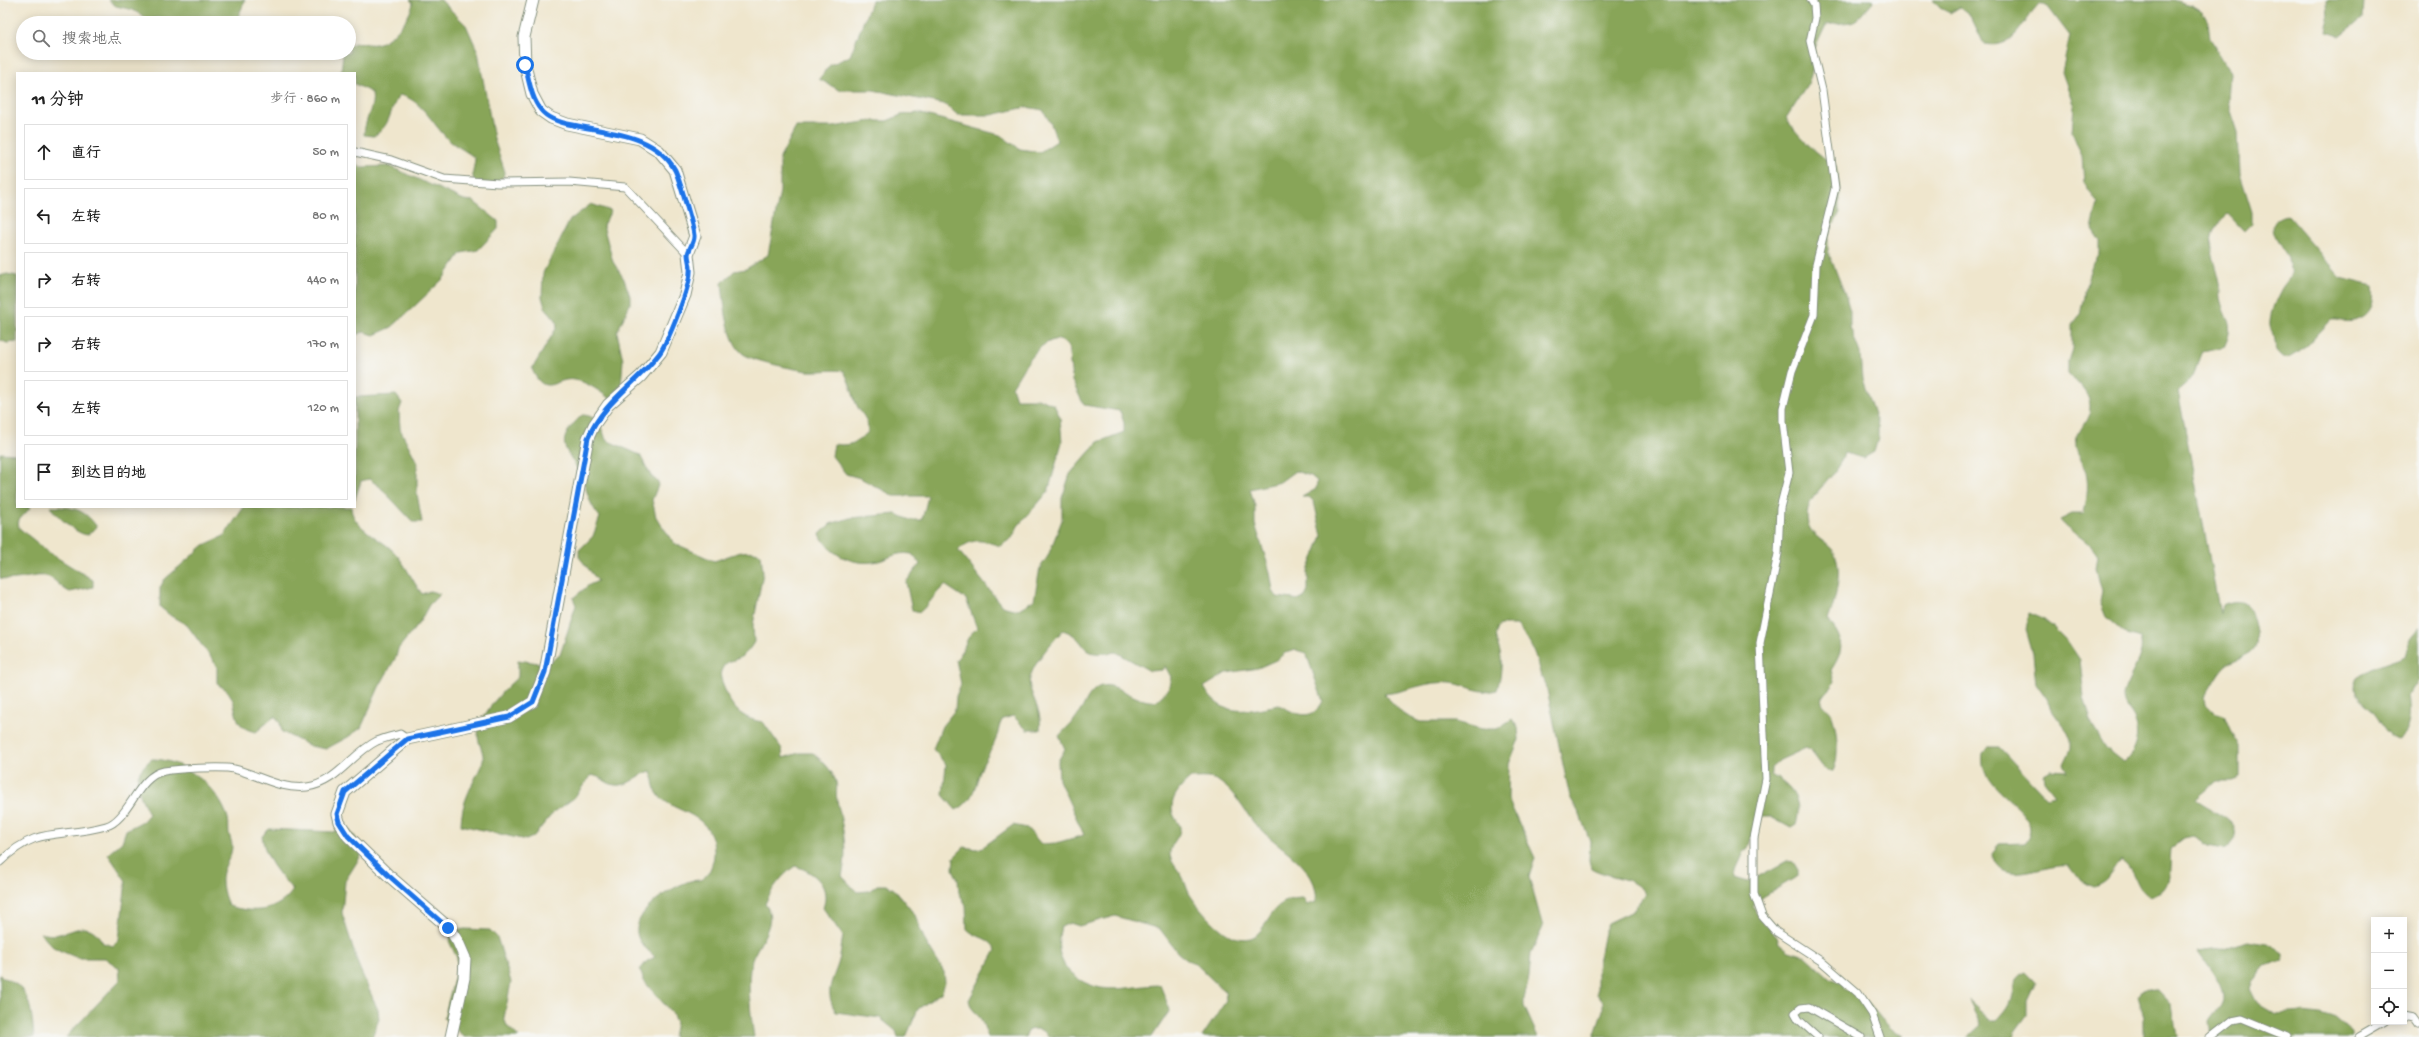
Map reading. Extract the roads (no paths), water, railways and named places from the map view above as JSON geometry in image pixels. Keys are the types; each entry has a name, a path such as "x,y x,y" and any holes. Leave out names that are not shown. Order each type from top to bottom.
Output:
{"street":[{"path":"451,1037 464,978 465,958 458,942 448,928 388,875 348,836 339,822 337,814 345,792 407,739 509,717 533,702 545,672 588,438 594,425 608,405 641,376 661,352 685,295 690,272 688,254 695,236 675,170 659,151 640,140 567,124 551,118 541,111 532,94 525,65 524,37 533,0"},
{"path":"1812,0 1815,18 1810,41 1822,90 1835,188 1816,265 1814,315 1792,371 1783,408 1782,421 1789,473 1780,508 1778,554 1760,643 1766,779 1754,838 1754,894 1762,916 1775,931 1821,961 1858,993 1872,1014 1880,1037"},
{"path":"356,152 391,160 444,179 498,183 569,182 625,187 688,254"},
{"path":"0,862 31,838 48,833 85,832 110,825 146,782 163,772 233,769 276,785 307,787 330,779 376,741 400,734 407,739"},
{"path":"1818,1037 1799,1020 1795,1013 1801,1008 1809,1007 1861,1037"},
{"path":"2407,1015 2414,1016 2419,1023"},
{"path":"2210,1037 2232,1020 2242,1018 2288,1037"},
{"path":"2359,1037 2380,1025"}]}
